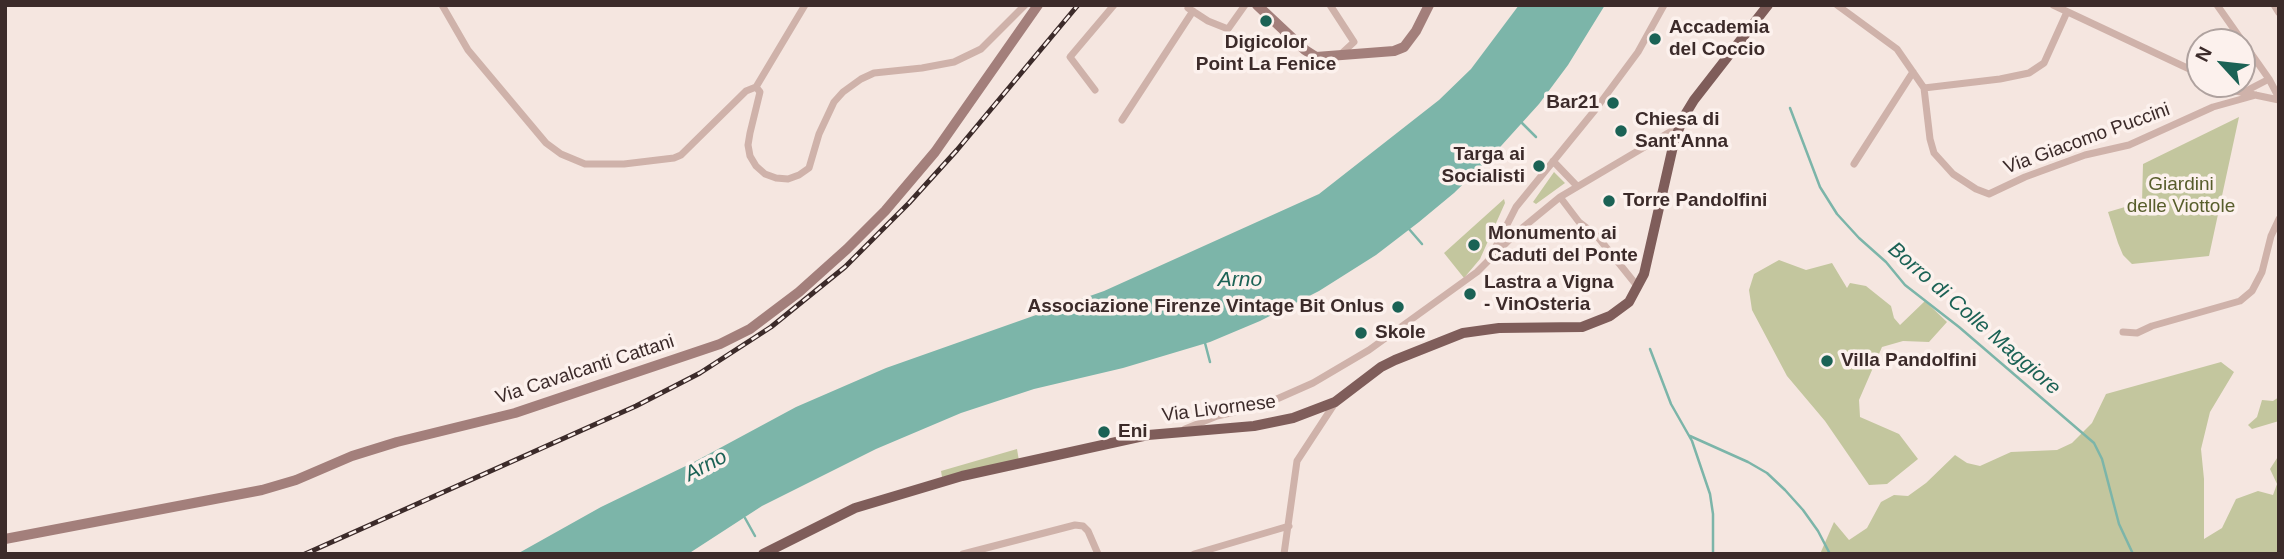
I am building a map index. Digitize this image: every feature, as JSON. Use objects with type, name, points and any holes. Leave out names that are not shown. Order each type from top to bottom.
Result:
[{"type":"main road","name":"Via Livornese","points":[[763,554],[855,508],[975,473],[1148,435],[1254,426],[1293,418],[1335,402],[1381,367],[1463,333],[1499,328],[1575,327],[1592,324],[1619,310],[1629,302],[1645,271],[1680,126],[1694,100],[1768,5]]},
{"type":"street","points":[[442,5],[468,50],[546,143],[585,163],[624,164],[681,155],[746,91],[756,87]]},
{"type":"street","points":[[756,87],[805,5]]},
{"type":"street","points":[[756,87],[760,92],[748,145],[750,156],[765,174],[788,179],[808,168],[827,115],[843,92],[874,73],[954,62],[981,49],[1025,5]]},
{"type":"street","name":"Via Cavalcanti Cattani","points":[[5,539],[262,490],[296,480],[352,456],[514,413],[720,344],[750,328],[799,292],[885,211],[935,152],[1038,5]]},
{"type":"street","points":[[1095,90],[1070,57],[1114,5]]},
{"type":"street","points":[[1122,120],[1188,8],[1208,21],[1228,29],[1245,5]]},
{"type":"street","points":[[1257,5],[1316,57],[1394,51],[1404,47],[1416,31],[1429,5]]},
{"type":"street","points":[[1330,5],[1354,42],[1341,55]]},
{"type":"street","points":[[1487,263],[1516,207],[1638,52],[1664,5]]},
{"type":"street","name":"Via Giacomo Puccini","points":[[1837,5],[1898,50],[1924,88],[1934,153],[1953,174],[1976,190],[1989,194],[2025,177],[2085,155],[2129,145],[2225,104],[2232,98]]},
{"type":"street","points":[[2053,5],[2186,67]]},
{"type":"street","points":[[2217,5],[2269,79],[2279,99]]},
{"type":"street","points":[[2274,5],[2279,13]]},
{"type":"street","points":[[1924,88],[2029,73],[2043,63],[2067,12]]},
{"type":"street","points":[[1854,164],[1913,72]]},
{"type":"street","points":[[2256,85],[2269,79]]},
{"type":"street","points":[[2265,97],[2269,79]]},
{"type":"street","points":[[2256,94],[2279,99]]},
{"type":"street","points":[[2225,104],[2244,98]]},
{"type":"street","points":[[1178,432],[1217,416],[1261,405],[1313,383],[1388,338],[1456,289],[1487,263],[1515,234],[1560,197],[1680,126]]},
{"type":"street","points":[[1553,161],[1577,186]]},
{"type":"street","points":[[1560,197],[1579,222],[1597,236],[1638,287]]},
{"type":"street","points":[[2123,332],[2137,333],[2152,326],[2240,301],[2252,291],[2262,272],[2271,236],[2279,219]]},
{"type":"street","points":[[1284,554],[1297,461],[1335,402]]},
{"type":"street","points":[[963,554],[1075,525],[1083,526],[1088,531],[1098,554]]},
{"type":"street","points":[[1194,554],[1289,526]]},
{"type":"green space","name":"Giardini delle Viottole","points":[[2239,117],[2209,256],[2132,264],[2123,255],[2108,212],[2142,202],[2143,164]]},
{"type":"green space","points":[[1554,172],[1565,183],[1536,204],[1533,202]]},
{"type":"green space","points":[[1504,199],[1505,203],[1480,259],[1464,278],[1444,253]]},
{"type":"green space","name":"Villa Pandolfini","points":[[1779,260],[1806,270],[1832,263],[1847,288],[1850,283],[1866,286],[1891,306],[1894,318],[1900,325],[1925,301],[1947,322],[1929,342],[1903,341],[1882,347],[1859,400],[1860,417],[1899,434],[1918,459],[1887,484],[1869,485],[1825,421],[1787,376],[1752,310],[1749,290],[1754,274]]},
{"type":"green space","points":[[2221,362],[2234,372],[2210,412],[2201,449],[2204,539],[2222,528],[2236,499],[2258,491],[2273,495],[2277,484],[2270,469],[2279,455],[2279,554],[1820,554],[1834,522],[1849,540],[1867,528],[1881,502],[1894,495],[1908,496],[1955,455],[1967,463],[1980,466],[2011,452],[2057,450],[2072,443],[2092,423],[2106,394]]},
{"type":"green space","points":[[2279,397],[2279,421],[2252,429],[2248,425],[2257,417],[2262,400],[2273,401]]},
{"type":"green space","points":[[1017,449],[1019,461],[942,477],[941,471]]},
{"type":"water","name":"Arno","points":[[1519,5],[1605,5],[1568,65],[1539,104],[1492,156],[1419,222],[1376,255],[1319,291],[1260,321],[1210,342],[1123,368],[1034,389],[961,413],[876,449],[762,506],[688,554],[517,554],[601,507],[694,462],[796,407],[886,368],[1104,291],[1319,194],[1439,100],[1471,69]]},
{"type":"waterway","name":"Borro di Colle Maggiore","points":[[1790,108],[1820,187],[1837,214],[1886,262],[1905,285],[1959,327],[2094,443],[2102,459],[2119,524],[2133,554]]},
{"type":"waterway","points":[[1522,123],[1536,137]]},
{"type":"waterway","points":[[1409,229],[1422,244]]},
{"type":"waterway","points":[[1205,343],[1210,362]]},
{"type":"waterway","points":[[1650,349],[1671,404],[1692,441],[1710,494],[1713,554]]},
{"type":"waterway","points":[[1690,436],[1767,473],[1803,510],[1830,554]]},
{"type":"waterway","points":[[745,518],[755,536]]},
{"type":"railway","points":[[305,554],[636,406],[700,373],[771,327],[845,267],[909,203],[957,150],[1078,5]]},
{"type":"place","name":"Digicolor Point La Fenice","points":[[1266,21]]},
{"type":"place","name":"Accademia del Coccio","points":[[1655,39]]},
{"type":"place","name":"Bar21","points":[[1613,103]]},
{"type":"place","name":"Chiesa di Sant'Anna","points":[[1621,131]]},
{"type":"place","name":"Targa ai Socialisti","points":[[1539,166]]},
{"type":"place","name":"Torre Pandolfini","points":[[1609,201]]},
{"type":"place","name":"Monumento ai Caduti del Ponte","points":[[1474,245]]},
{"type":"place","name":"Lastra a Vigna - VinOsteria","points":[[1470,294]]},
{"type":"place","name":"Associazione Firenze Vintage Bit Onlus","points":[[1398,307]]},
{"type":"place","name":"Skole","points":[[1361,333]]},
{"type":"place","name":"Villa Pandolfini","points":[[1827,361]]},
{"type":"place","name":"Eni","points":[[1104,432]]}]
